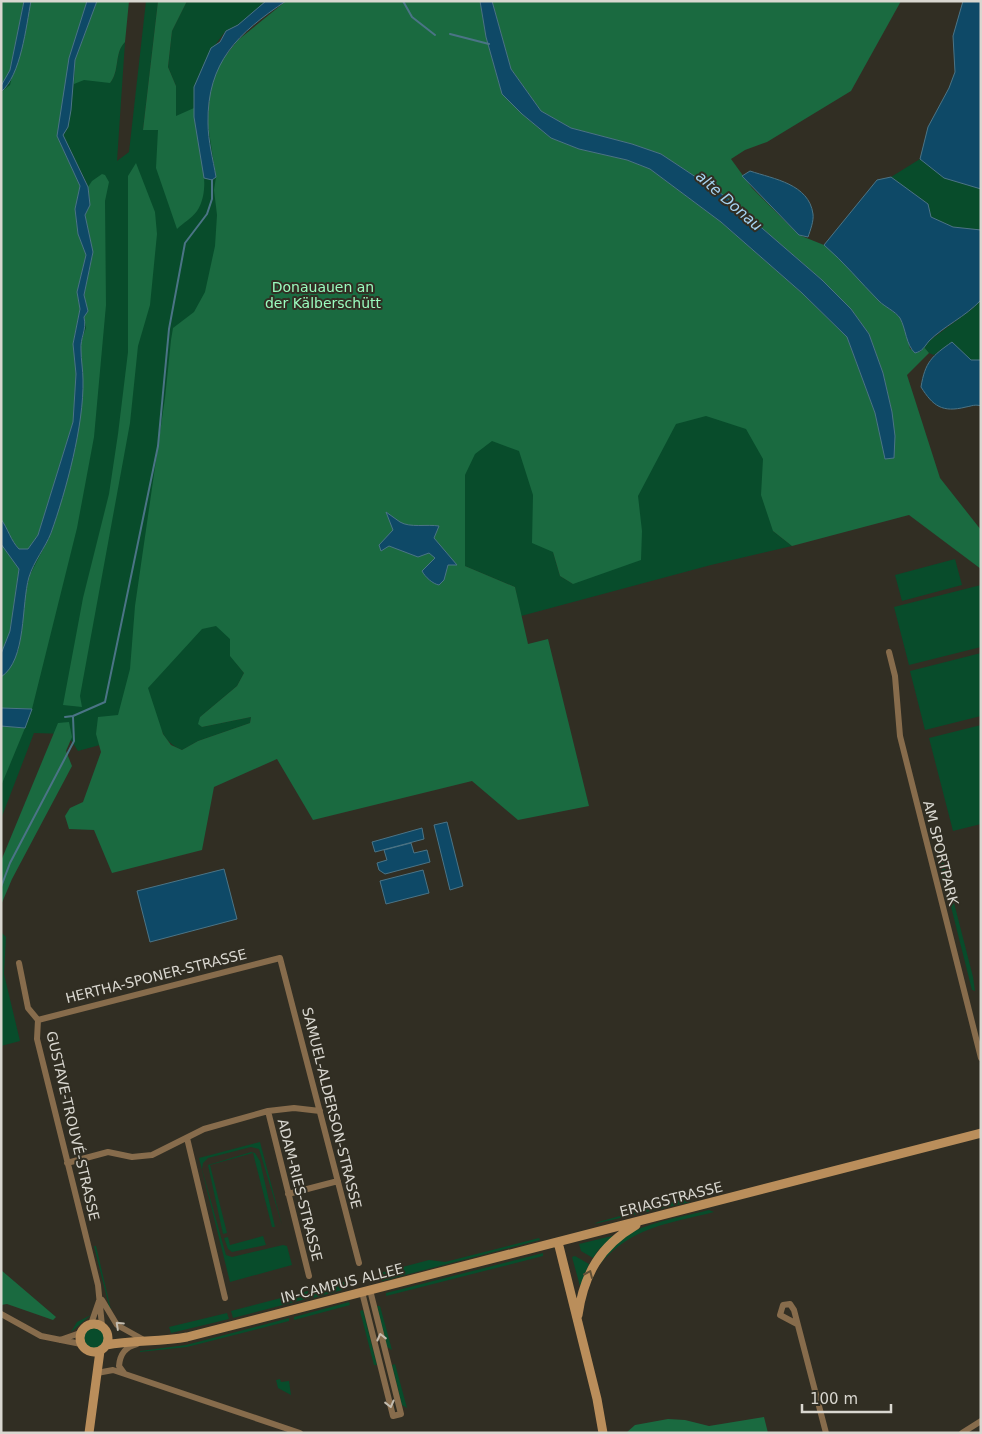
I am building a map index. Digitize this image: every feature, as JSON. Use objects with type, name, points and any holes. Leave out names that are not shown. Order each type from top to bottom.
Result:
[{"type":"street","name":"AM SPORTPARK","points":[[889,652],[895,676],[900,736],[981,1058]]},
{"type":"street","name":"HERTHA-SPONER-STRASSE","points":[[38,1020],[280,958]]},
{"type":"street","name":"SAMUEL-ALDERSON-STRASSE","points":[[280,958],[359,1263]]},
{"type":"street","name":"GUSTAVE-TROUVÉ-STRASSE","points":[[18,963],[28,1008],[38,1020],[37,1039],[100,1297],[104,1330]]},
{"type":"street","points":[[68,1162],[108,1152],[132,1157],[152,1155],[204,1129],[268,1111],[294,1108],[320,1110]]},
{"type":"street","name":"ADAM-RIES-STRASSE","points":[[268,1111],[309,1276]]},
{"type":"street","name":"ERIAGSTRASSE","points":[[558,1242],[981,1133]]},
{"type":"street","points":[[187,1138],[225,1298]]},
{"type":"street","points":[[288,1194],[338,1181]]},
{"type":"street","points":[[577,1321],[583,1288],[594,1263],[613,1240],[645,1220]]},
{"type":"street","points":[[558,1242],[597,1399],[603,1433]]},
{"type":"street","name":"IN-CAMPUS ALLEE","points":[[104,1330],[131,1340],[148,1342],[187,1337],[558,1242]]},
{"type":"street","points":[[366,1291],[401,1414],[393,1416],[366,1291]]},
{"type":"street","name":"GUSTAVE-TROUVÉ-STRASSE","points":[[100,1297],[117,1325],[148,1342]]},
{"type":"street","points":[[91,1324],[100,1297]]},
{"type":"street","points":[[1,1314],[41,1336],[81,1344],[90,1352],[96,1377]]},
{"type":"street","points":[[58,1340],[80,1333],[84,1327],[91,1324],[104,1330],[103,1348],[96,1377],[89,1433]]},
{"type":"street","points":[[797,1324],[826,1433]]},
{"type":"street","points":[[80,1333],[81,1344]]},
{"type":"street","name":"IN-CAMPUS ALLEE","points":[[103,1348],[131,1340]]},
{"type":"street","points":[[124,1374],[119,1366],[123,1352],[132,1345],[148,1342]]},
{"type":"street","points":[[90,1352],[103,1348]]},
{"type":"street","points":[[96,1377],[108,1370],[124,1374],[300,1433]]},
{"type":"street","points":[[962,1433],[981,1421]]},
{"type":"green space","name":"Donauauen an der Kälberschütt","points":[[1,1],[125,1],[110,83],[115,73],[119,51],[125,42],[117,161],[129,152],[146,1],[158,1],[143,130],[176,86],[168,67],[172,31],[187,1],[266,1],[239,24],[226,31],[220,39],[200,74],[194,93],[194,102],[818,450],[773,531],[792,546],[711,565],[521,616],[515,587],[465,566],[465,496],[236,663],[244,673],[237,686],[200,717],[202,727],[251,717],[250,723],[198,741],[182,750],[167,739],[154,711],[151,731],[78,751],[67,734],[34,733],[1,819]],"holes":[[[68,127],[63,135],[87,184],[47,139]],[[553,552],[573,584],[560,576]]]},
{"type":"green space","points":[[1,1],[24,1],[10,70],[1,86]]},
{"type":"green space","points":[[31,1],[87,1],[80,25],[57,136],[80,186],[75,209],[78,234],[86,255],[77,292],[80,309],[73,344],[76,374],[73,422],[38,535],[28,549],[19,549],[1,519],[1,92],[10,85]]},
{"type":"green space","points":[[97,1],[129,1],[125,42],[119,51],[115,73],[110,83],[84,80],[74,84],[75,60]]},
{"type":"green space","points":[[158,1],[187,1],[172,31],[168,67],[176,86],[176,116],[194,108],[204,175],[202,200],[197,211],[177,229],[156,168],[158,130],[143,130]]},
{"type":"green space","points":[[286,1],[480,1],[486,37],[502,94],[522,114],[551,138],[579,149],[627,160],[650,169],[721,222],[802,293],[847,337],[875,413],[886,459],[892,412],[883,373],[869,334],[851,309],[822,280],[726,197],[661,154],[632,144],[571,128],[541,111],[511,69],[492,1],[901,1],[851,91],[767,142],[745,150],[731,159],[752,188],[799,235],[824,245],[838,256],[881,302],[899,316],[907,333],[910,349],[920,352],[924,347],[929,353],[907,375],[940,478],[981,530],[981,569],[909,515],[792,546],[773,531],[761,495],[763,459],[746,429],[706,416],[676,424],[638,496],[642,531],[641,560],[573,584],[560,576],[553,552],[532,543],[533,495],[519,451],[492,441],[475,454],[465,475],[465,566],[515,587],[528,644],[548,639],[589,806],[518,820],[472,781],[313,820],[277,759],[214,787],[202,850],[112,873],[94,830],[69,829],[65,816],[70,808],[83,802],[101,752],[96,734],[98,717],[118,715],[130,669],[135,606],[165,398],[173,328],[194,312],[205,292],[215,246],[217,215],[214,190],[216,177],[208,125],[209,95],[218,65],[238,40]],"holes":[[[216,626],[230,639],[230,656],[244,673],[237,686],[200,717],[198,724],[202,727],[251,717],[250,723],[198,741],[182,750],[171,745],[163,734],[148,688],[202,629]]]},
{"type":"green space","points":[[920,159],[944,178],[981,189],[981,230],[953,227],[931,217],[928,204],[891,177]]},
{"type":"green space","points":[[136,163],[155,212],[157,234],[150,305],[138,346],[130,423],[80,696],[82,707],[63,705],[83,598],[109,494],[118,434],[128,352],[128,176]]},
{"type":"green space","points":[[102,174],[105,175],[109,182],[105,201],[106,305],[94,437],[77,528],[32,709],[1,708],[1,677],[19,649],[24,599],[30,575],[51,534],[65,486],[78,427],[83,381],[80,345],[86,328],[84,317],[88,311],[84,295],[93,253],[85,215],[90,205],[88,187],[92,181]]},
{"type":"green space","points":[[981,300],[981,360],[971,361],[952,342],[934,355],[929,353],[924,347],[929,341]]},
{"type":"green space","points":[[1,544],[19,568],[10,631],[1,654]]},
{"type":"green space","points":[[955,559],[962,585],[902,601],[895,575]]},
{"type":"green space","points":[[981,585],[981,647],[909,665],[894,607]]},
{"type":"green space","points":[[981,653],[981,716],[925,730],[910,671]]},
{"type":"green space","points":[[69,722],[72,737],[66,751],[72,766],[12,879],[1,905],[1,861],[58,723]]},
{"type":"green space","points":[[981,725],[981,824],[953,831],[929,738]]},
{"type":"green space","points":[[1,726],[25,728],[1,786]]},
{"type":"green space","points":[[940,848],[975,991],[972,990],[938,855]]},
{"type":"green space","points":[[1,932],[6,937],[4,974],[20,1041],[1,1046]]},
{"type":"green space","points":[[260,1142],[282,1225],[259,1149],[251,1147],[208,1158],[203,1163],[202,1169],[226,1255],[232,1257],[283,1245],[287,1246],[292,1265],[230,1282],[199,1158]]},
{"type":"green space","points":[[251,1152],[255,1153],[260,1161],[275,1227],[272,1227],[253,1153],[210,1165],[227,1233],[223,1234],[208,1165]]},
{"type":"green space","points":[[691,1197],[690,1202],[594,1224],[598,1222]]},
{"type":"green space","points":[[709,1210],[714,1212],[652,1228],[638,1234],[612,1251],[600,1264],[607,1251],[631,1233],[663,1221]]},
{"type":"green space","points":[[616,1235],[599,1249],[593,1258],[581,1251],[579,1244]]},
{"type":"green space","points":[[263,1236],[266,1245],[232,1252],[228,1249],[224,1238],[228,1237],[230,1245]]},
{"type":"green space","points":[[539,1238],[540,1240],[382,1281],[380,1273],[429,1260],[445,1262]]},
{"type":"green space","points":[[94,1246],[96,1246],[111,1310],[109,1306]]},
{"type":"green space","points":[[543,1253],[543,1256],[386,1296],[386,1293]]},
{"type":"green space","points":[[575,1256],[589,1264],[580,1286],[572,1257]]},
{"type":"green space","points":[[1,1270],[56,1317],[53,1320],[7,1304],[1,1305]]},
{"type":"green space","points":[[344,1282],[346,1289],[313,1298],[311,1291]]},
{"type":"green space","points":[[308,1291],[310,1298],[233,1318],[231,1311]]},
{"type":"green space","points":[[349,1302],[350,1305],[294,1320],[294,1317]]},
{"type":"green space","points":[[377,1306],[380,1306],[392,1350],[387,1347]]},
{"type":"green space","points":[[363,1310],[377,1365],[374,1365],[360,1311]]},
{"type":"green space","points":[[227,1313],[229,1319],[171,1333],[169,1327]]},
{"type":"green space","points":[[91,1315],[71,1332],[77,1322]]},
{"type":"green space","points":[[289,1318],[289,1321],[187,1347],[140,1352],[186,1345]]},
{"type":"green space","points":[[93,1327],[101,1330],[104,1338],[101,1346],[93,1349],[85,1346],[82,1338],[85,1330]]},
{"type":"green space","points":[[395,1364],[407,1408],[402,1405],[392,1365]]},
{"type":"green space","points":[[280,1379],[281,1382],[289,1381],[291,1395],[278,1388],[276,1380]]},
{"type":"green space","points":[[764,1417],[768,1433],[626,1433],[635,1425],[668,1419],[685,1420],[709,1426]]},
{"type":"water","points":[[24,1],[31,1],[22,50],[8,84],[1,92],[1,86],[10,70]]},
{"type":"water","points":[[87,1],[97,1],[75,60],[71,110],[68,127],[63,135],[88,187],[90,205],[85,215],[93,252],[84,295],[88,311],[84,317],[85,326],[81,345],[83,398],[81,417],[73,458],[57,516],[49,539],[29,577],[22,631],[15,658],[9,669],[1,677],[1,654],[10,631],[19,569],[1,544],[1,519],[19,549],[28,549],[38,535],[73,422],[76,374],[73,344],[80,309],[77,292],[86,255],[78,234],[75,209],[80,186],[57,136],[69,58]]},
{"type":"water","points":[[266,1],[286,1],[253,25],[240,38],[220,66],[213,83],[209,102],[208,123],[216,177],[212,180],[204,178],[194,117],[194,87],[211,48],[220,42],[226,31],[238,25]]},
{"type":"water","name":"alte Donau","points":[[480,1],[492,1],[511,69],[541,111],[571,128],[632,144],[661,154],[726,197],[822,280],[851,309],[869,334],[883,373],[892,412],[895,436],[894,458],[885,459],[875,413],[847,337],[802,293],[721,222],[650,169],[627,160],[579,149],[551,138],[522,114],[502,94],[486,37]]},
{"type":"water","points":[[963,1],[981,1],[981,189],[944,178],[920,159],[928,127],[949,88],[955,72],[953,36]]},
{"type":"water","points":[[750,171],[789,184],[805,196],[813,214],[808,237],[799,235],[742,176]]},
{"type":"water","points":[[891,177],[928,204],[931,217],[953,227],[981,230],[981,300],[929,341],[922,350],[915,353],[910,346],[900,318],[879,301],[824,245],[877,180]]},
{"type":"water","points":[[952,342],[971,360],[981,360],[981,406],[975,405],[958,409],[944,408],[934,403],[921,387],[927,365],[939,351]]},
{"type":"water","points":[[386,512],[404,524],[439,526],[434,538],[457,565],[448,565],[444,580],[439,585],[429,580],[422,571],[435,558],[429,553],[418,557],[389,546],[381,551],[379,545],[393,530]]},
{"type":"water","points":[[1,708],[32,709],[25,728],[1,726]]},
{"type":"water","points":[[447,822],[463,886],[450,890],[434,825]]},
{"type":"water","points":[[422,828],[424,839],[375,852],[372,842]]},
{"type":"water","points":[[411,843],[414,853],[427,850],[430,862],[385,874],[379,870],[377,863],[387,860],[384,850]]},
{"type":"water","points":[[224,869],[237,919],[150,942],[137,891]]},
{"type":"water","points":[[423,870],[429,893],[386,904],[380,881]]},
{"type":"waterway","points":[[403,1],[412,17],[435,35]]},
{"type":"waterway","points":[[450,34],[489,44]]},
{"type":"waterway","points":[[65,717],[73,716],[105,702],[158,446],[169,329],[185,243],[207,214],[212,199],[212,180]]},
{"type":"waterway","points":[[1,887],[10,863],[74,741],[73,717]]}]
